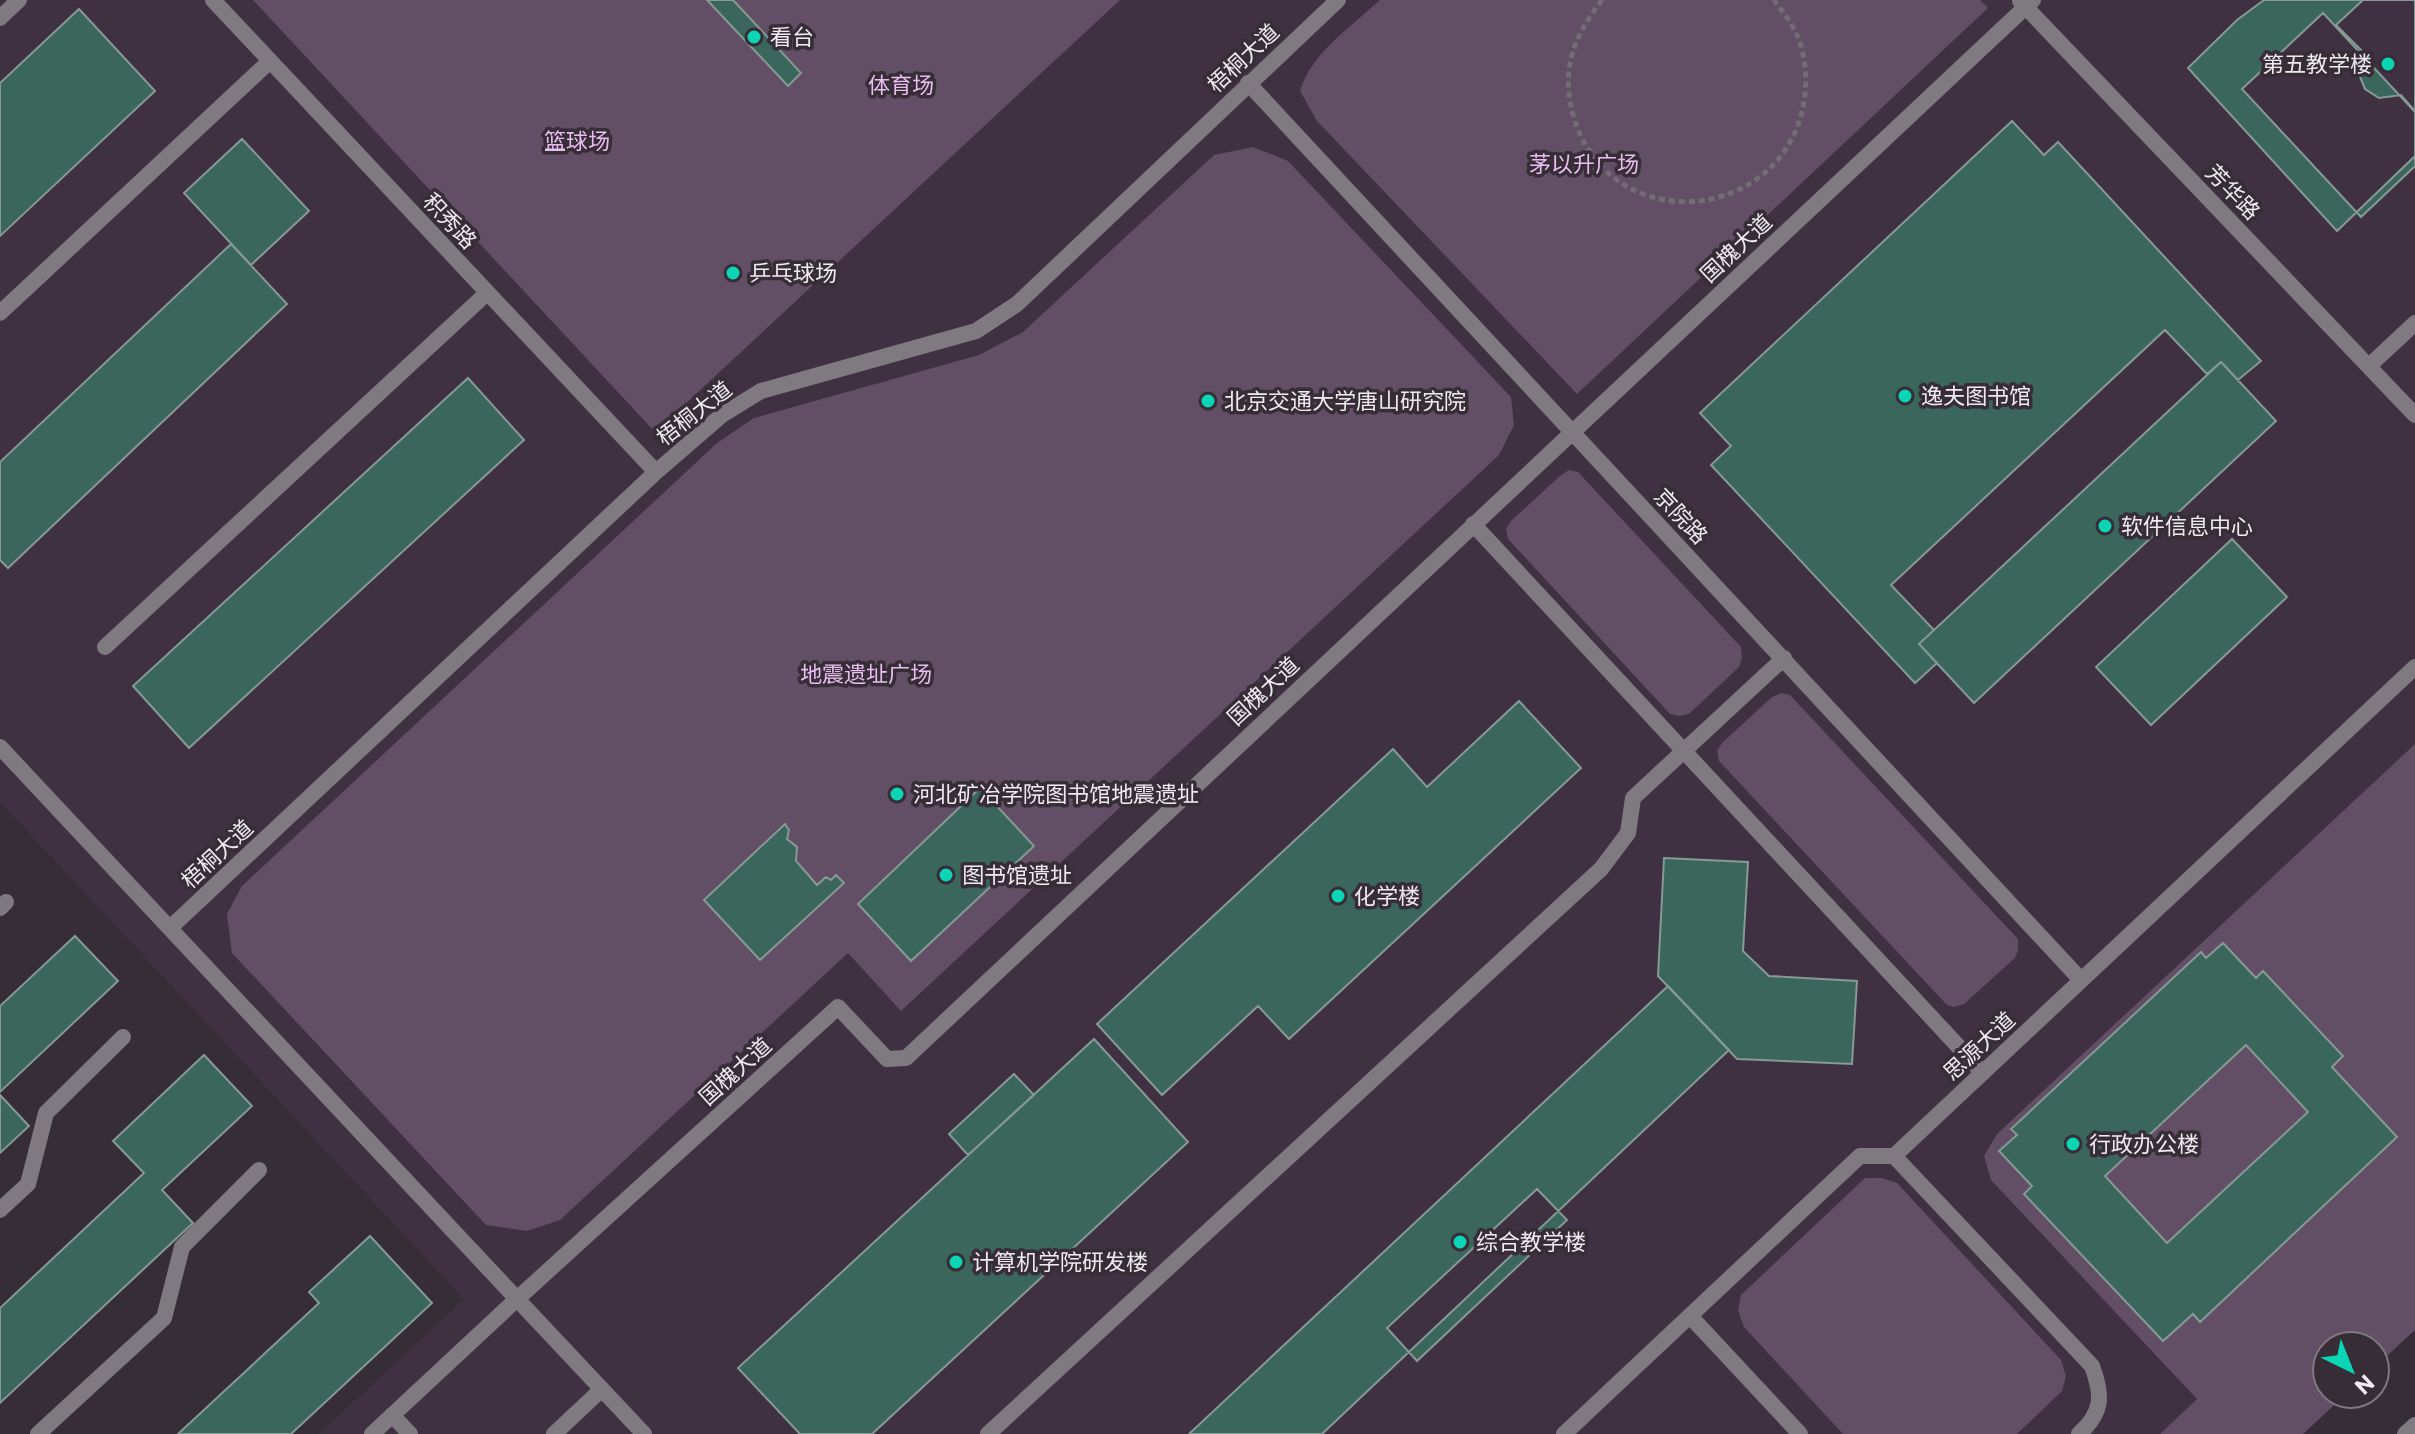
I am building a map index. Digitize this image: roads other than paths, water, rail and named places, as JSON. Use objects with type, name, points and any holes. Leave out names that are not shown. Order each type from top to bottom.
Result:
[{"type":"street","points":[[0,18],[19,0]]},
{"type":"street","name":"积秀路","points":[[213,0],[656,472]]},
{"type":"street","name":"梧桐大道","points":[[170,928],[656,472],[722,415],[761,391],[976,331],[1017,304],[1338,0]]},
{"type":"street","name":"芳华路","points":[[2026,2],[2415,415]]},
{"type":"street","name":"国槐大道","points":[[517,1299],[838,1007],[887,1059],[906,1058],[2026,2]]},
{"type":"street","points":[[0,313],[270,61]]},
{"type":"street","name":"京院路","points":[[1248,83],[2081,980]]},
{"type":"street","points":[[105,647],[487,293]]},
{"type":"street","points":[[2369,366],[2415,323]]},
{"type":"street","points":[[1473,524],[1983,1073]]},
{"type":"street","points":[[988,1434],[1601,869],[1628,833],[1633,798],[1784,658]]},
{"type":"street","name":"思源大道","points":[[1894,1156],[2415,667]]},
{"type":"street","points":[[0,747],[644,1434]]},
{"type":"street","points":[[0,1210],[28,1184],[46,1113],[123,1037]]},
{"type":"street","points":[[1564,1434],[1860,1156],[1894,1156],[2092,1366],[2101,1390],[2094,1421],[2079,1434]]},
{"type":"street","points":[[38,1434],[164,1318],[182,1247],[259,1170]]},
{"type":"street","points":[[372,1434],[517,1299]]},
{"type":"street","points":[[1690,1316],[1800,1434]]},
{"type":"street","points":[[554,1434],[602,1389]]},
{"type":"street","points":[[392,1415],[410,1434]]},
{"type":"street","points":[[2405,1434],[2415,1425]]},
{"type":"place","name":"看台","points":[[754,37]]},
{"type":"place","name":"第五教学楼","points":[[2388,64]]},
{"type":"place","name":"乒乓球场","points":[[733,273]]},
{"type":"place","name":"逸夫图书馆","points":[[1905,396]]},
{"type":"place","name":"北京交通大学唐山研究院","points":[[1208,401]]},
{"type":"place","name":"软件信息中心","points":[[2105,526]]},
{"type":"place","name":"河北矿冶学院图书馆地震遗址","points":[[897,794]]},
{"type":"place","name":"图书馆遗址","points":[[946,875]]},
{"type":"place","name":"化学楼","points":[[1338,896]]},
{"type":"place","name":"行政办公楼","points":[[2073,1144]]},
{"type":"place","name":"综合教学楼","points":[[1460,1242]]},
{"type":"place","name":"计算机学院研发楼","points":[[956,1262]]},
{"type":"park label","name":"体育场","points":[[901,85]]},
{"type":"park label","name":"篮球场","points":[[577,141]]},
{"type":"park label","name":"茅以升广场","points":[[1584,164]]},
{"type":"park label","name":"地震遗址广场","points":[[866,674]]}]
